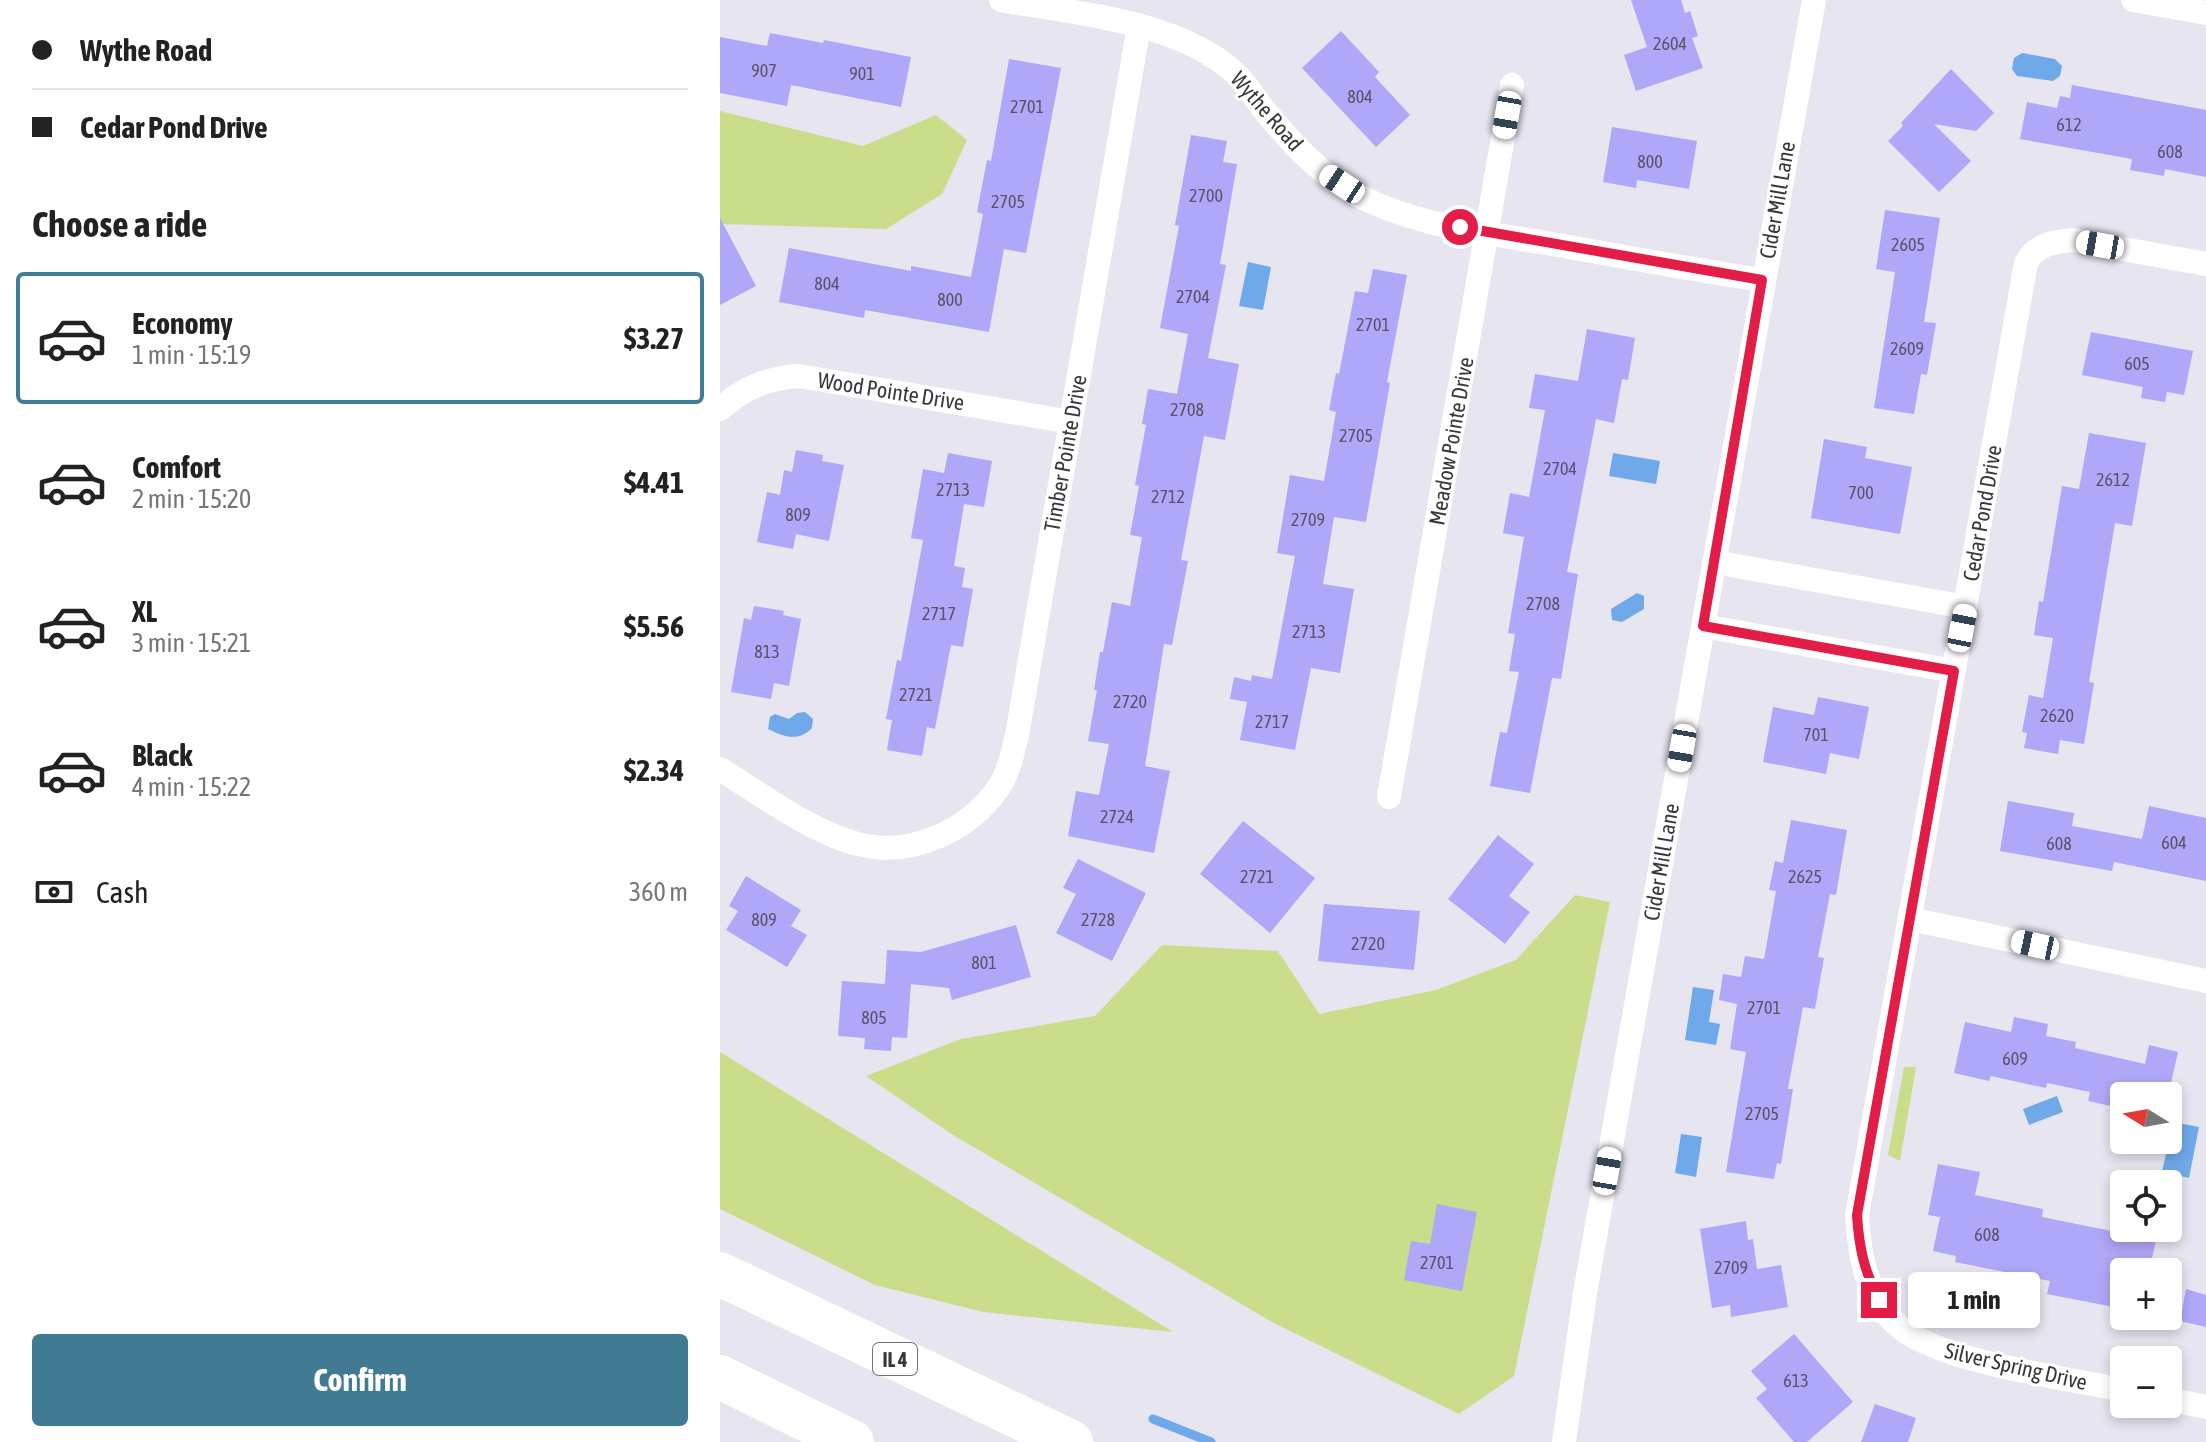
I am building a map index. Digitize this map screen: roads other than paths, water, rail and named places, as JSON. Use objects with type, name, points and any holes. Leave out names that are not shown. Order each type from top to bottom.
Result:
[{"type":"highway","name":"IL 4","points":[[720,1274],[1071,1442]]},
{"type":"highway","points":[[720,1377],[852,1442]]},
{"type":"highway","points":[[814,1424],[878,1442]]},
{"type":"street","name":"Wythe Road","points":[[1001,0],[1139,26],[1181,39],[1219,59],[1239,76],[1265,111],[1325,174],[1358,195],[1403,214],[1487,233],[1762,280]]},
{"type":"street","name":"Cider Mill Lane","points":[[1564,1442],[1588,1277],[1762,280],[1814,0]]},
{"type":"street","points":[[2133,0],[2206,13]]},
{"type":"street","name":"Timber Pointe Drive","points":[[720,769],[813,825],[854,843],[876,847],[901,847],[926,842],[958,827],[982,808],[1001,784],[1011,760],[1139,26]]},
{"type":"street","name":"Meadow Pointe Drive","points":[[1389,797],[1512,85]]},
{"type":"street","name":"Cedar Pond Drive","points":[[1879,1300],[1865,1274],[1857,1215],[2026,263],[2034,242],[2073,240],[2206,264]]},
{"type":"street","name":"Wood Pointe Drive","points":[[720,409],[757,384],[799,376],[1071,422]]},
{"type":"street","points":[[1714,562],[1966,607]]},
{"type":"street","points":[[1703,626],[1954,671]]},
{"type":"street","points":[[1910,919],[2206,981]]},
{"type":"street","name":"Silver Spring Drive","points":[[1879,1300],[1895,1323],[1935,1347],[2110,1387]]},
{"type":"street","points":[[2182,1402],[2206,1407]]},
{"type":"water","points":[[2022,53],[2055,59],[2062,66],[2060,76],[2053,81],[2017,76],[2012,69],[2014,58]]},
{"type":"water","points":[[1248,262],[1271,267],[1263,310],[1239,306]]},
{"type":"water","points":[[1613,453],[1660,461],[1656,484],[1609,476]]},
{"type":"water","points":[[1637,593],[1644,596],[1644,609],[1622,622],[1612,620],[1611,609]]},
{"type":"water","points":[[805,712],[813,719],[812,728],[802,735],[786,736],[768,729],[770,717],[775,714],[789,719]]},
{"type":"water","points":[[1693,987],[1714,990],[1709,1022],[1720,1024],[1716,1045],[1685,1040]]},
{"type":"water","points":[[2057,1096],[2063,1112],[2029,1125],[2023,1109]]},
{"type":"water","points":[[2182,1124],[2199,1127],[2189,1178],[2182,1176],[2182,1170],[2162,1170],[2166,1154],[2182,1154]]},
{"type":"water","points":[[1681,1134],[1702,1137],[1696,1177],[1675,1173]]},
{"type":"waterway","points":[[1153,1419],[1211,1442]]}]
